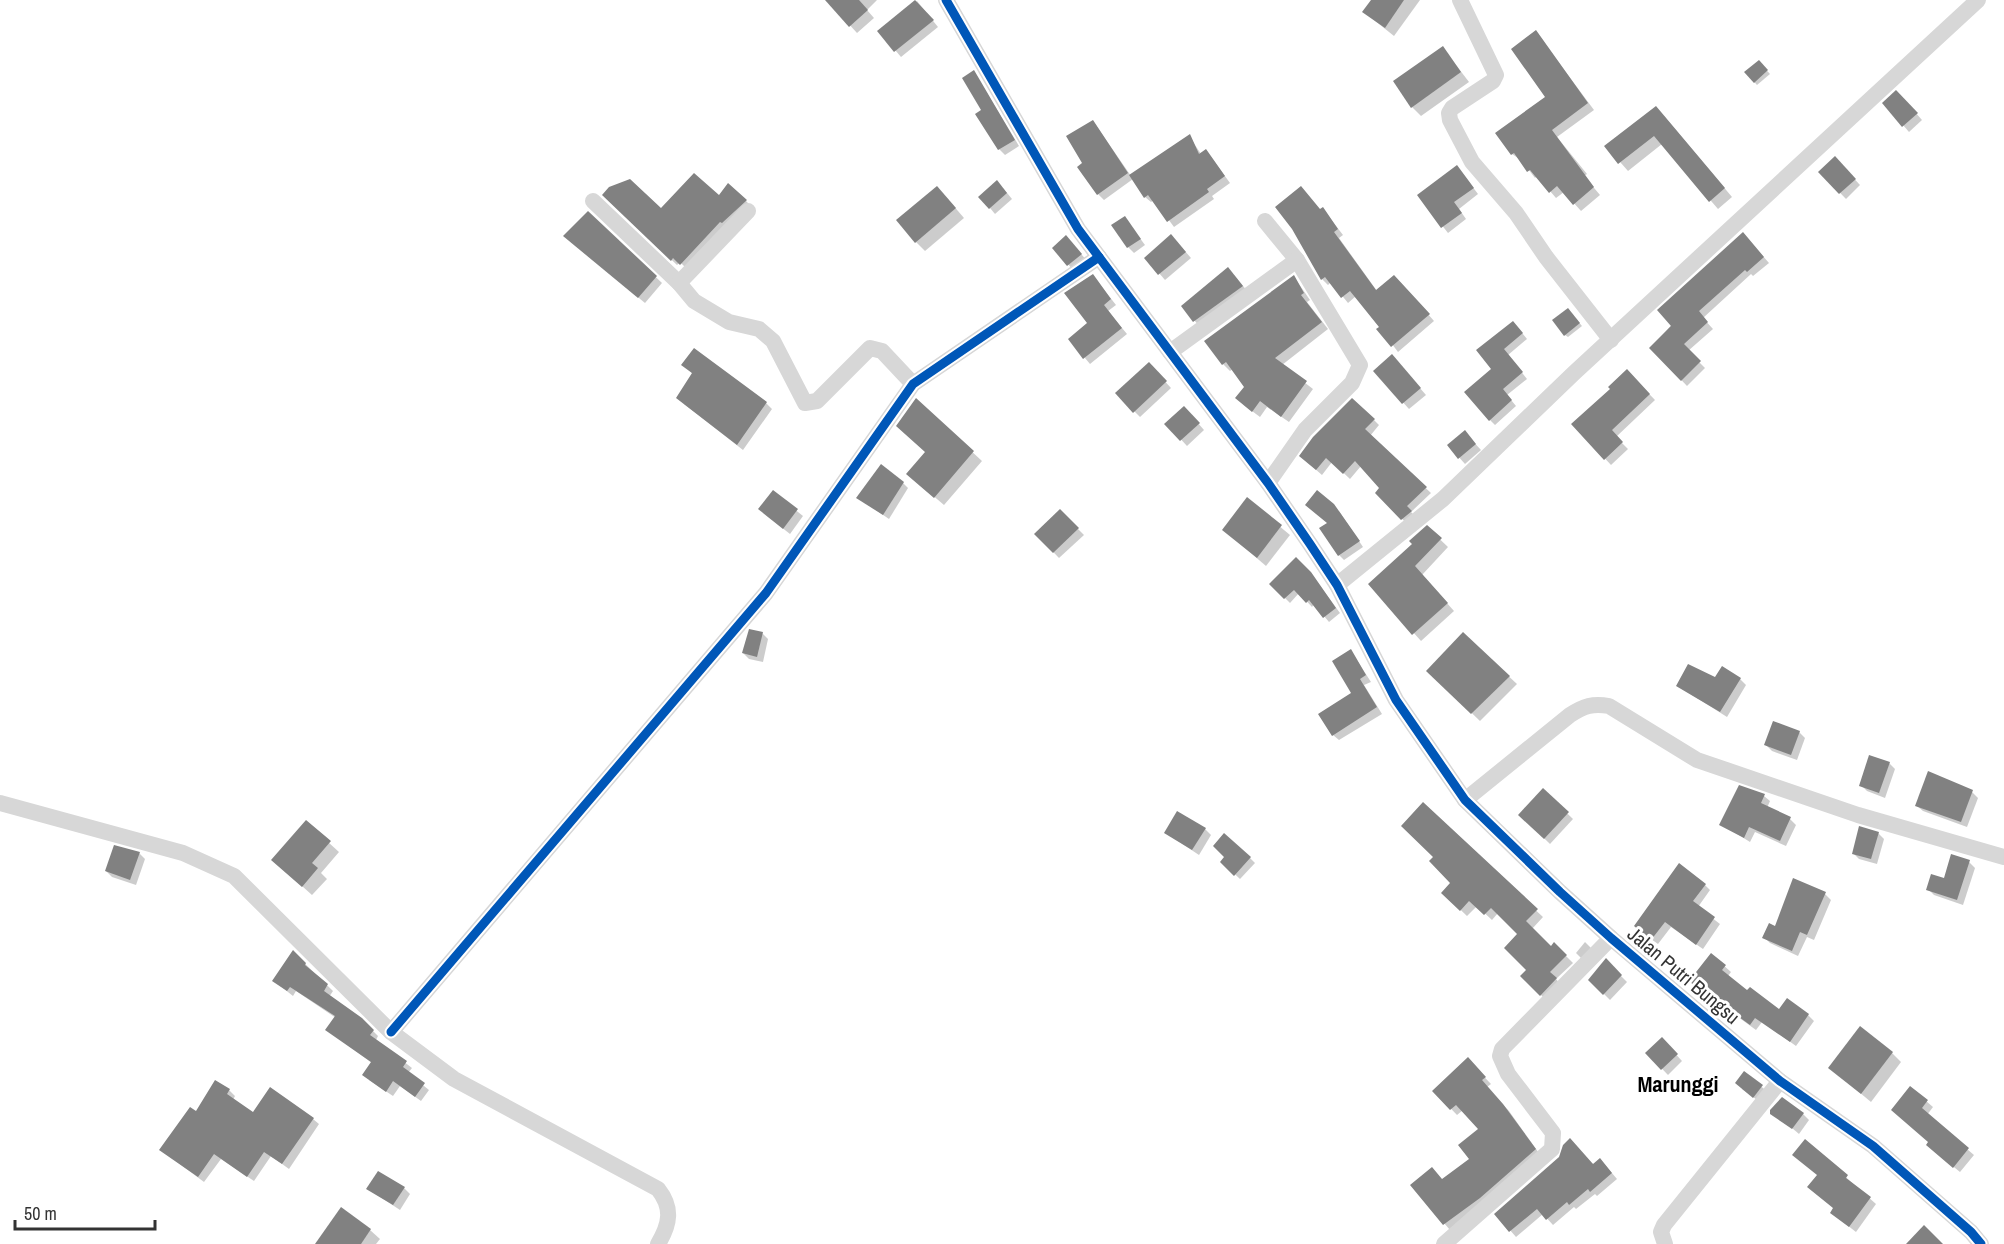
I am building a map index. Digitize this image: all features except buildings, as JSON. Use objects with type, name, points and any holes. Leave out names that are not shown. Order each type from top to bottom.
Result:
[{"type":"street","name":"Jalan Putri Bungsu","points":[[946,0],[1078,229],[1268,483],[1337,585],[1396,700],[1465,800],[1611,938],[1780,1081],[1873,1146],[1981,1244]]},
{"type":"street","points":[[1460,0],[1496,75],[1493,81],[1452,108],[1449,113],[1450,120],[1472,162],[1516,213],[1546,257],[1611,340]]},
{"type":"street","points":[[1337,585],[1443,499],[1978,0]]},
{"type":"street","points":[[593,201],[679,283],[694,301],[729,322],[759,329],[773,341],[805,403],[817,401],[870,348],[882,351],[914,384]]},
{"type":"street","points":[[679,283],[748,211]]},
{"type":"street","points":[[1265,221],[1298,260],[1360,366],[1352,383],[1305,430],[1268,483]]},
{"type":"street","points":[[391,1032],[766,594],[914,384],[1099,257]]},
{"type":"street","points":[[1170,352],[1298,260]]},
{"type":"street","points":[[1465,800],[1570,715],[1584,706],[1596,704],[1609,706],[1697,760],[1858,815],[2004,857]]},
{"type":"street","points":[[0,802],[183,853],[234,876],[391,1032],[454,1079],[658,1189],[666,1199],[670,1215],[658,1244]]},
{"type":"street","points":[[1444,1244],[1548,1155],[1552,1149],[1553,1133],[1508,1074],[1500,1056],[1502,1049],[1611,938]]},
{"type":"street","points":[[1665,1244],[1662,1239],[1664,1225],[1780,1081]]},
{"type":"cycle path","points":[[946,0],[1078,229],[1268,483],[1310,544],[1337,585],[1396,700],[1465,800],[1611,938],[1780,1081],[1873,1146],[1971,1232],[1981,1244]]},
{"type":"cycle path","points":[[391,1032],[766,593],[913,384],[1099,257]]},
{"type":"district","name":"Marunggi","points":[[1678,1084]]}]
